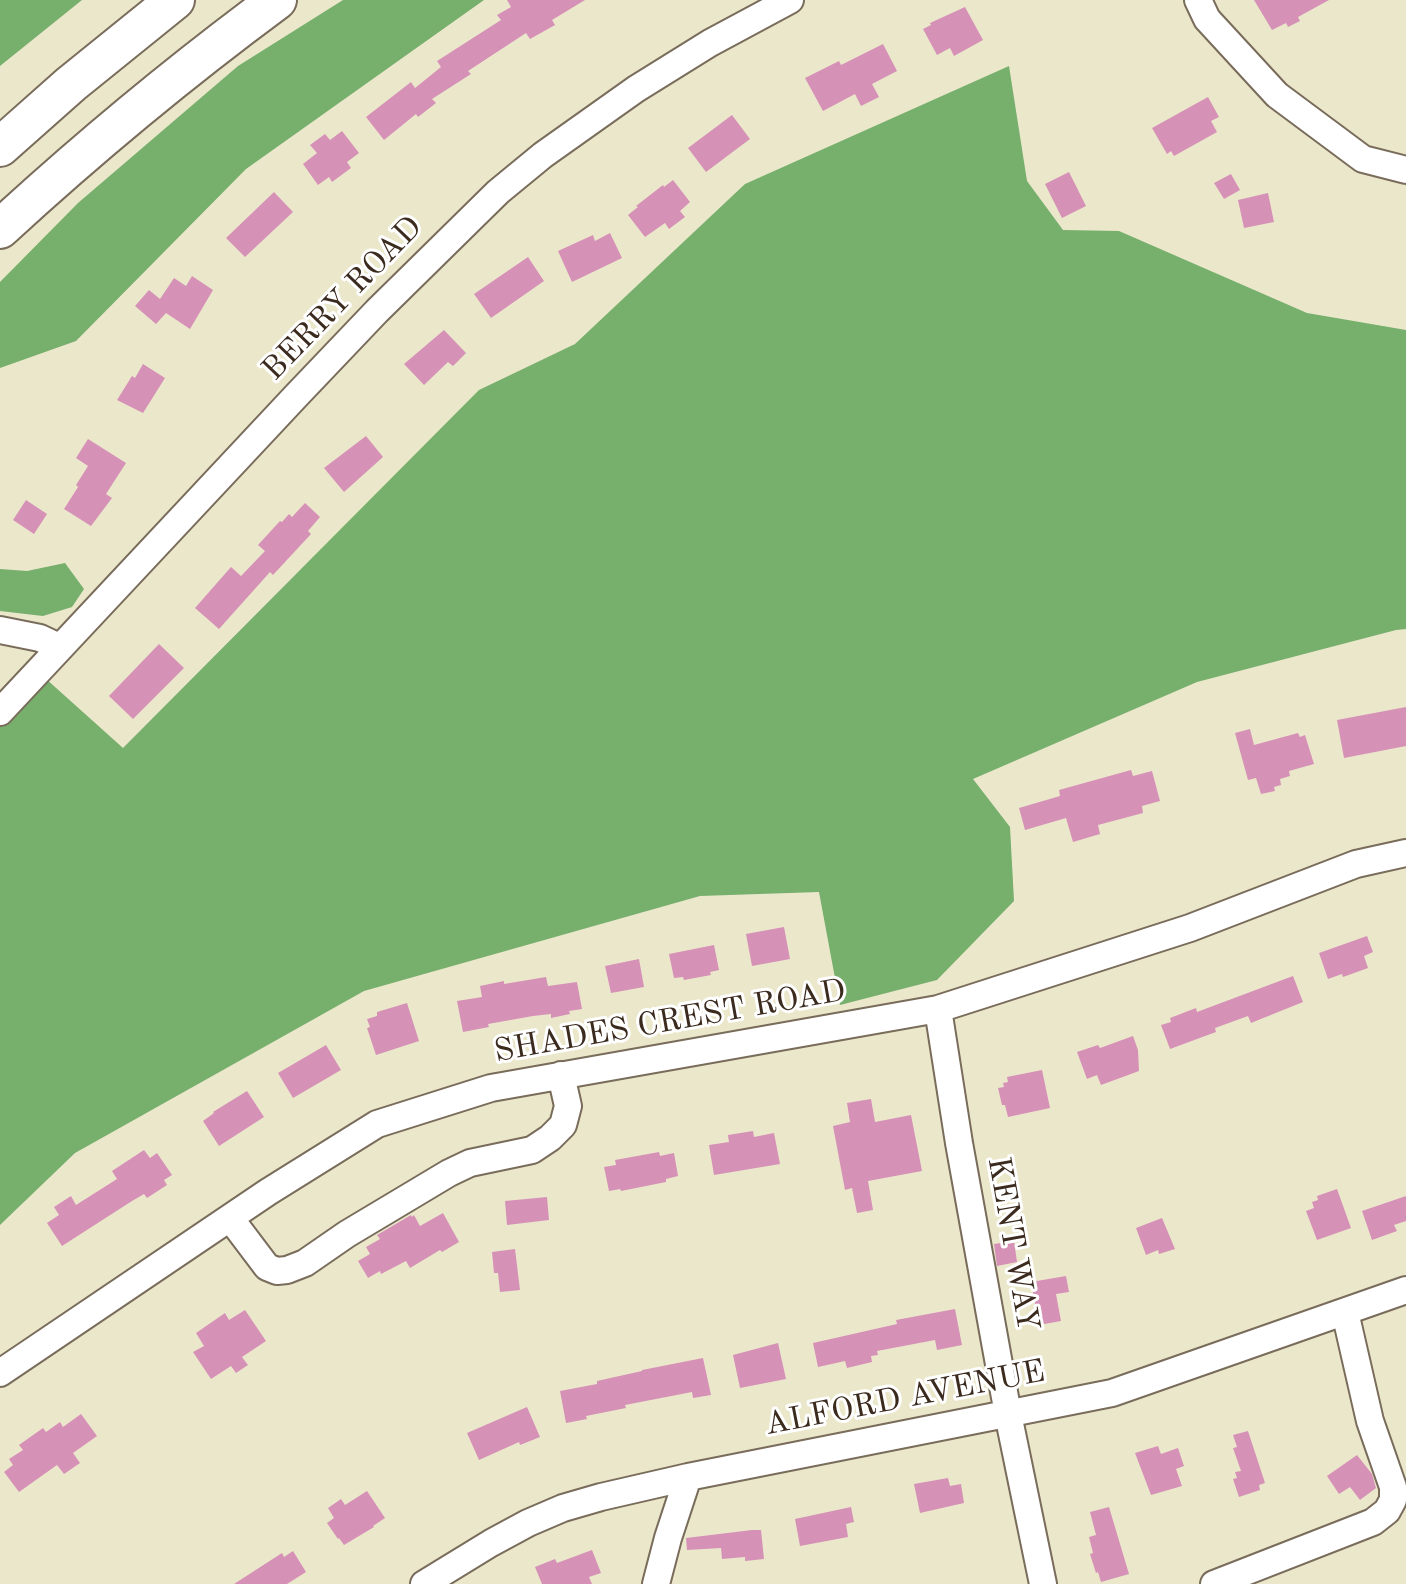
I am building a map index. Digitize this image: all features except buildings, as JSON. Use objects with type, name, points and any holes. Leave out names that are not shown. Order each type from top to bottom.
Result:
[{"type":"highway","points":[[0,147],[71,84],[175,0]]},
{"type":"highway","points":[[0,229],[100,140],[277,0]]},
{"type":"street","name":"BERRY ROAD","points":[[0,712],[377,311],[498,192],[543,155],[636,89],[710,43],[790,0]]},
{"type":"street","points":[[1198,0],[1207,19],[1277,95],[1363,159],[1406,170]]},
{"type":"street","points":[[0,630],[40,638],[59,647]]},
{"type":"street","name":"SHADES CREST ROAD","points":[[0,1373],[230,1218],[377,1124],[491,1088],[938,1009],[1190,928],[1356,864],[1406,853]]},
{"type":"street","name":"KENT WAY","points":[[938,1009],[1008,1414],[1043,1584]]},
{"type":"street","points":[[230,1218],[267,1267],[277,1271],[287,1270],[305,1263],[449,1173],[470,1163],[532,1150],[550,1138],[563,1125],[568,1106],[561,1075]]},
{"type":"street","name":"ALFORD AVENUE","points":[[424,1584],[491,1543],[563,1508],[688,1477],[1112,1393],[1406,1290]]},
{"type":"street","points":[[1214,1584],[1373,1522],[1387,1511],[1393,1500],[1393,1487],[1370,1421],[1345,1312]]},
{"type":"street","points":[[656,1584],[688,1477]]},
{"type":"green space","points":[[0,0],[82,0],[0,66]]},
{"type":"green space","points":[[343,0],[484,0],[246,169],[76,341],[0,368],[0,282],[78,203],[238,66]]},
{"type":"green space","points":[[1009,66],[1027,181],[1063,230],[1119,231],[1307,313],[1406,330],[1406,629],[1197,682],[973,779],[1010,827],[1014,901],[937,980],[840,1005],[819,892],[700,896],[364,991],[75,1153],[0,1225],[0,727],[45,678],[123,748],[479,390],[575,344],[745,184]]},
{"type":"green space","points":[[65,563],[84,589],[72,607],[43,616],[0,611],[0,569],[27,571]]}]
